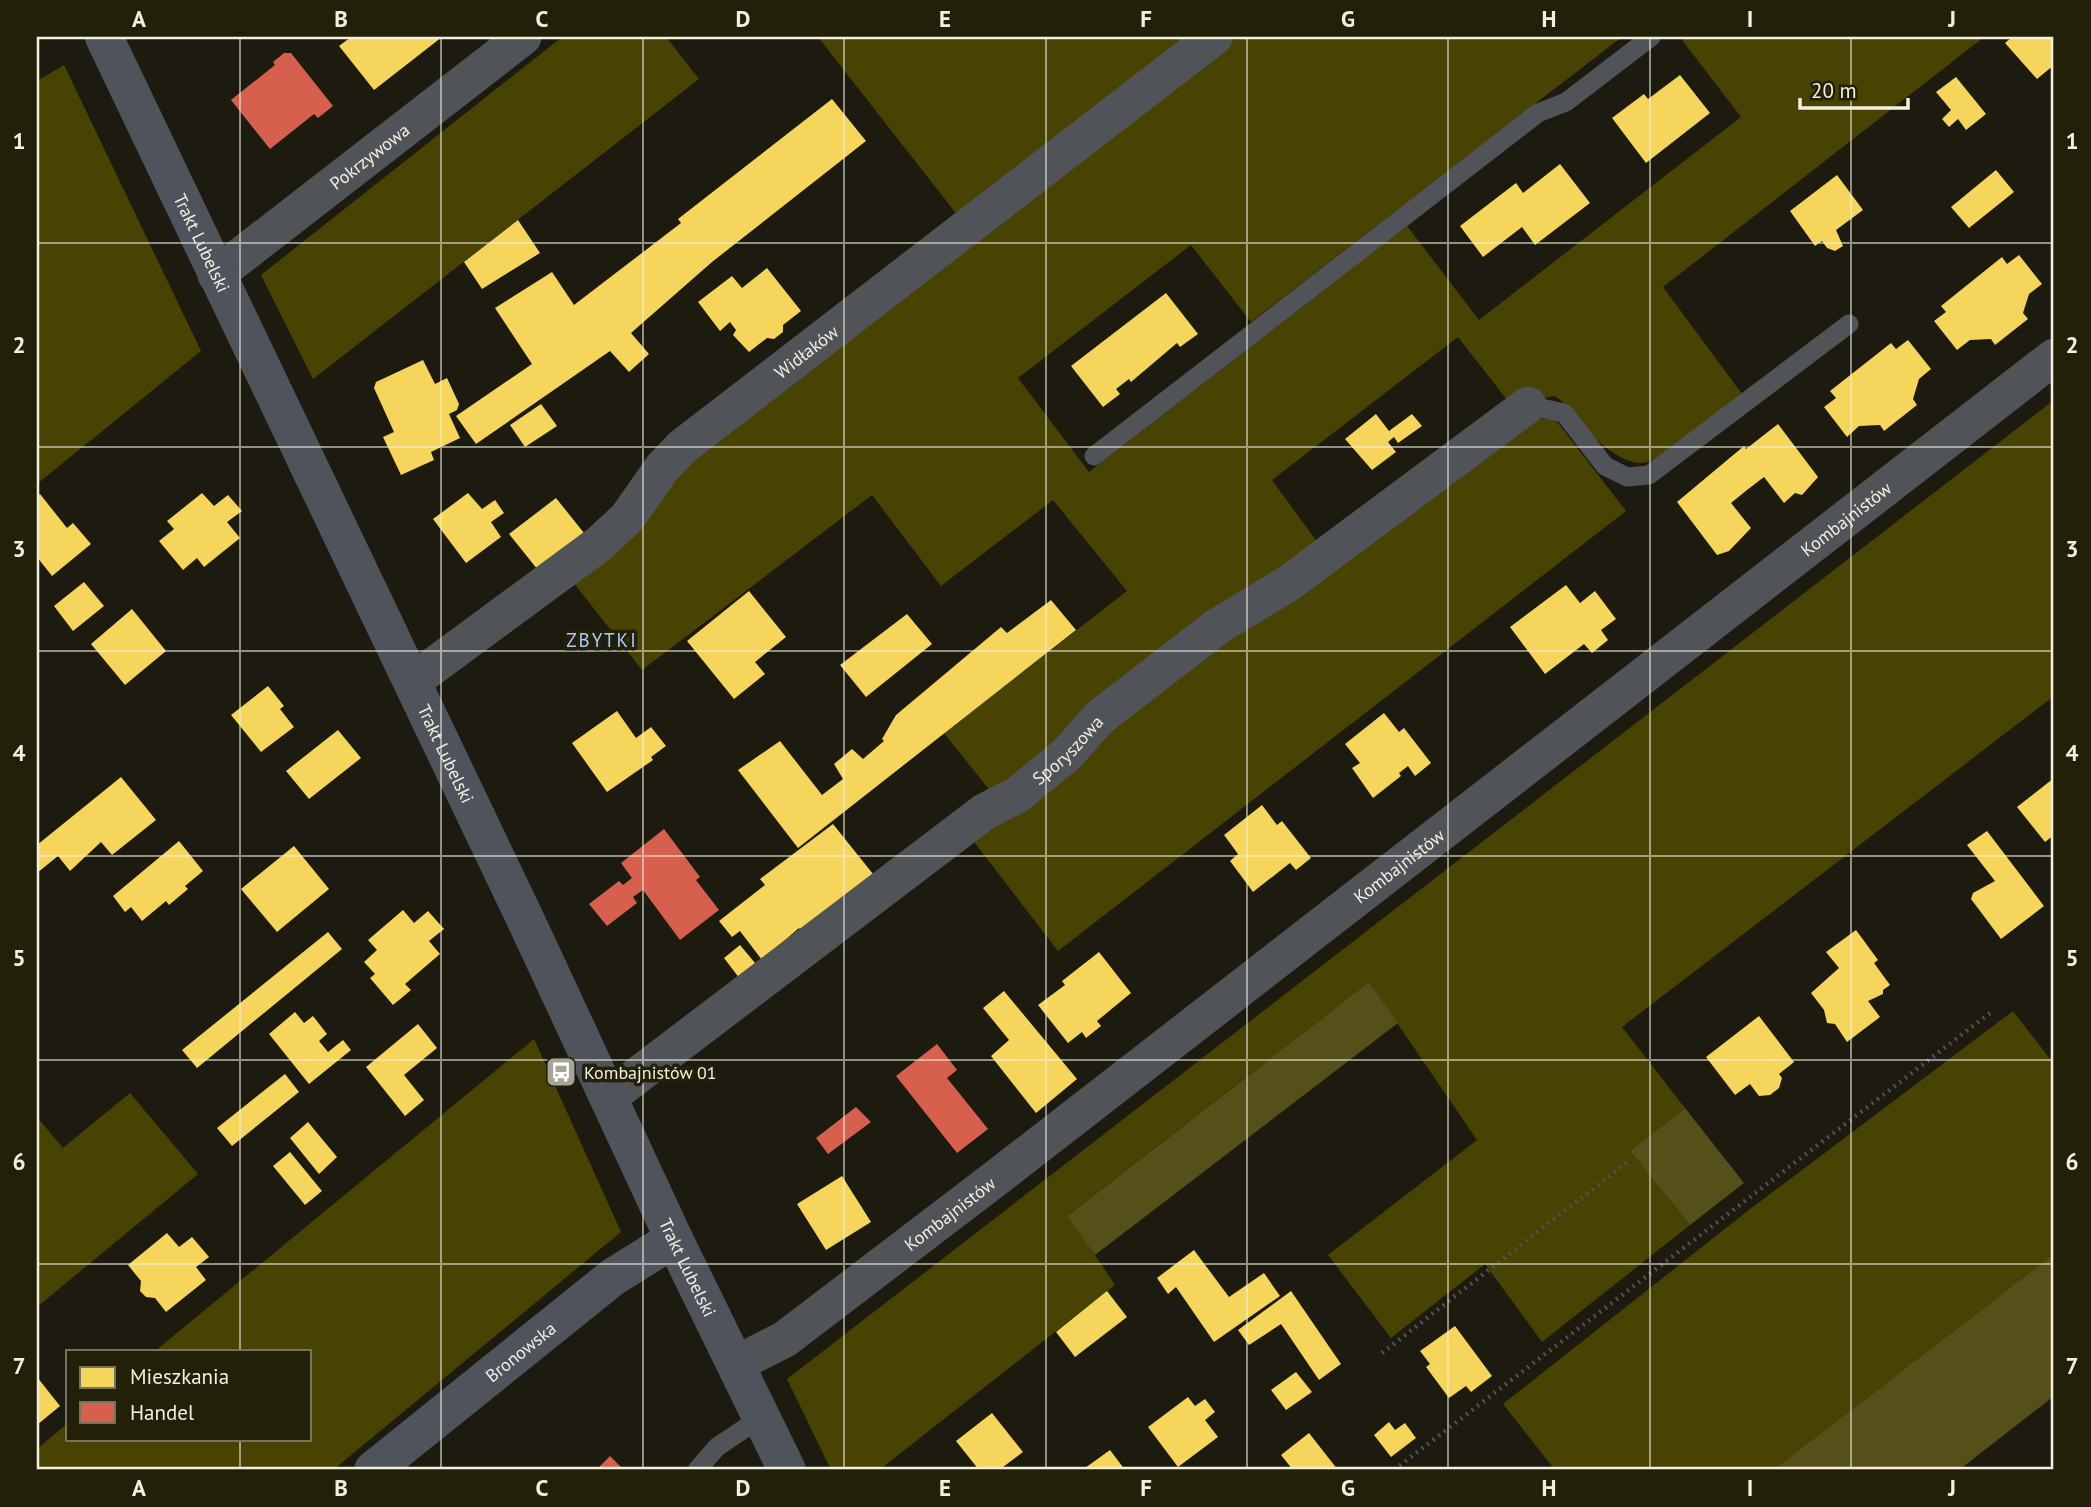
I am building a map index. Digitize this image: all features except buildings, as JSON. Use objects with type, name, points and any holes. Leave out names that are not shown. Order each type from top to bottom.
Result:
[{"type":"street","name":"Trakt Lubelski","points":[[104,37],[413,681],[674,1240],[787,1470]]},
{"type":"street","name":"Pokrzywowa","points":[[216,275],[523,37]]},
{"type":"street","name":"Widłaków","points":[[413,681],[599,544],[628,518],[662,468],[682,447],[1214,37]]},
{"type":"street","name":"Kombajnistów","points":[[736,1364],[785,1339],[1362,897],[2054,357]]},
{"type":"street","name":"Sporyszowa","points":[[609,1097],[984,813],[1017,795],[1066,755],[1100,717],[1218,626],[1289,583],[1528,405]]},
{"type":"street","name":"Bronowska","points":[[373,1470],[613,1277],[674,1240]]},
{"type":"lane","points":[[1094,456],[1538,113],[1566,102],[1651,37]]},
{"type":"lane","points":[[1528,405],[1564,412],[1605,466],[1627,477],[1649,475],[1849,324]]},
{"type":"lane","points":[[697,1470],[718,1447],[762,1417]]},
{"type":"path","points":[[1394,1470],[1990,1013]]},
{"type":"path","points":[[1382,1353],[1630,1160]]},
{"type":"shaded area","points":[[562,37],[666,37],[699,79],[313,379],[261,275]]},
{"type":"shaded area","points":[[818,37],[1200,37],[962,221]]},
{"type":"shaded area","points":[[1237,37],[1622,37],[1251,322],[1191,245],[1018,378],[1089,472],[1407,226],[1479,320],[1741,117],[1682,40],[1686,37],[1837,37],[1840,40],[1845,37],[1984,37],[1663,287],[1742,394],[1680,446],[1653,460],[1635,463],[1616,455],[1599,442],[1571,410],[1554,396],[1511,405],[1458,337],[1272,480],[1323,550],[1246,591],[991,792],[944,733],[1127,591],[1053,500],[941,586],[872,495],[642,670],[573,582],[630,540],[672,476]]},
{"type":"shaded area","points":[[64,65],[201,351],[37,484],[37,81]]},
{"type":"shaded area","points":[[2054,400],[2054,696],[1622,1027],[1685,1108],[1630,1151],[1690,1225],[1542,1342],[1485,1264],[1391,1338],[1328,1255],[1477,1140],[1369,982],[1068,1215],[1115,1285],[879,1470],[831,1470],[787,1379]]},
{"type":"shaded area","points":[[1526,418],[1555,419],[1626,511],[1058,951],[971,838],[1109,721]]},
{"type":"shaded area","points":[[1369,982],[1398,1023],[1095,1255],[1067,1216]]},
{"type":"shaded area","points":[[2013,1011],[2054,1064],[2054,1254],[1773,1470],[1555,1470],[1503,1404],[1745,1213]]},
{"type":"shaded area","points":[[534,1039],[621,1232],[333,1470],[37,1470],[37,1449],[66,1425],[66,1440],[312,1440],[312,1350],[156,1350]]},
{"type":"shaded area","points":[[130,1093],[198,1174],[37,1307],[37,1117],[63,1148]]},
{"type":"shaded area","points":[[1685,1108],[1744,1183],[1690,1225],[1630,1151]]},
{"type":"shaded area","points":[[2054,1254],[2054,1396],[1959,1470],[1773,1470]]},
{"type":"place","name":"Kombajnistów 01","points":[[561,1072]]},
{"type":"district","name":"ZBYTKI","points":[[602,640]]}]
